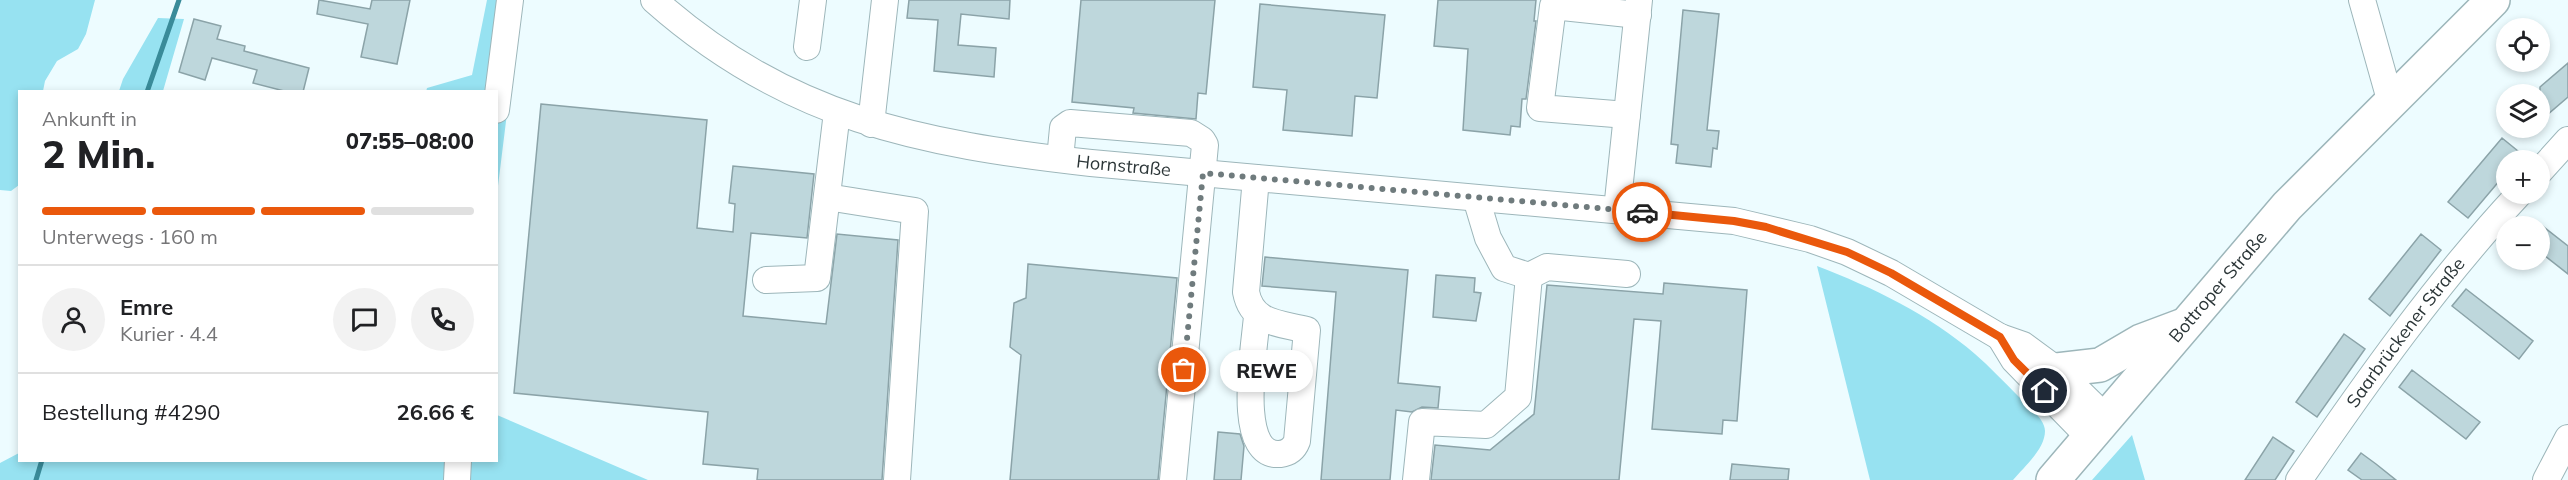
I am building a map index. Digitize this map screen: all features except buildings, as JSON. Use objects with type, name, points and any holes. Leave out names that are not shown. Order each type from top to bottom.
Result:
[{"type":"main road","name":"Bottroper Straße","points":[[2053,480],[2183,325],[2287,206],[2493,0]]},
{"type":"main road","points":[[2057,370],[2082,369],[2100,365],[2141,341],[2183,325]]},
{"type":"street","points":[[498,94],[510,0]]},
{"type":"street","name":"Hornstraße","points":[[654,0],[680,23],[765,80],[837,112],[871,124],[969,146],[1060,159],[1745,223],[1803,237],[1847,252],[1891,273],[2000,337],[2023,345],[2057,370],[2098,428]]},
{"type":"street","points":[[807,47],[813,0]]},
{"type":"street","points":[[871,124],[885,0]]},
{"type":"street","points":[[2362,0],[2391,103]]},
{"type":"street","points":[[1617,210],[1627,115],[1638,8],[1553,6],[1540,108],[1627,115]]},
{"type":"street","points":[[766,280],[817,278],[837,112]]},
{"type":"street","points":[[1060,159],[1063,128],[1070,123],[1191,133],[1202,140],[1205,145],[1173,480]]},
{"type":"street","points":[[2550,160],[2568,141]]},
{"type":"street","points":[[1256,178],[1246,292],[1248,305],[1257,316],[1307,330],[1297,441],[1295,447],[1285,453],[1273,454],[1264,451],[1255,441],[1250,417],[1257,316]]},
{"type":"street","points":[[827,196],[915,211],[897,480]]},
{"type":"street","points":[[1476,198],[1488,238],[1504,268],[1529,276],[1547,267],[1627,274]]},
{"type":"street","name":"Saarbrückener Straße","points":[[2299,480],[2379,365],[2473,243],[2510,204]]},
{"type":"street","points":[[1416,480],[1422,422],[1486,425],[1518,397],[1529,276]]},
{"type":"street","name":"Hornstraße","points":[[2000,337],[2014,360],[2098,428]]},
{"type":"street","points":[[2546,480],[2568,438]]},
{"type":"street","points":[[457,480],[458,462]]},
{"type":"shaded area","points":[[0,0],[95,0],[86,34],[78,49],[57,61],[45,81],[43,90],[18,90],[18,186],[11,191],[0,190]]},
{"type":"shaded area","points":[[487,0],[521,0],[498,186],[498,90],[426,90],[472,75]]},
{"type":"shaded area","points":[[158,18],[184,19],[163,90],[119,90],[123,79]]},
{"type":"shaded area","points":[[1817,266],[1900,303],[1939,327],[1981,359],[2034,412],[2044,426],[2044,438],[2033,457],[2013,480],[1870,480]]},
{"type":"shaded area","points":[[498,415],[648,480],[0,480],[0,463],[18,454],[18,462],[498,462]]},
{"type":"shaded area","points":[[2132,435],[2145,480],[2092,480]]},
{"type":"waterway","points":[[148,90],[179,0]]},
{"type":"waterway","points":[[36,480],[41,462]]},
{"type":"way so far","points":[[1184,370],[1203,173],[1642,212]]},
{"type":"place","name":"REWE","points":[[1184,370]]},
{"type":"route","points":[[1642,212],[1734,221],[1766,227],[1847,252],[1891,273],[2000,337],[2014,360],[2045,391]]}]
